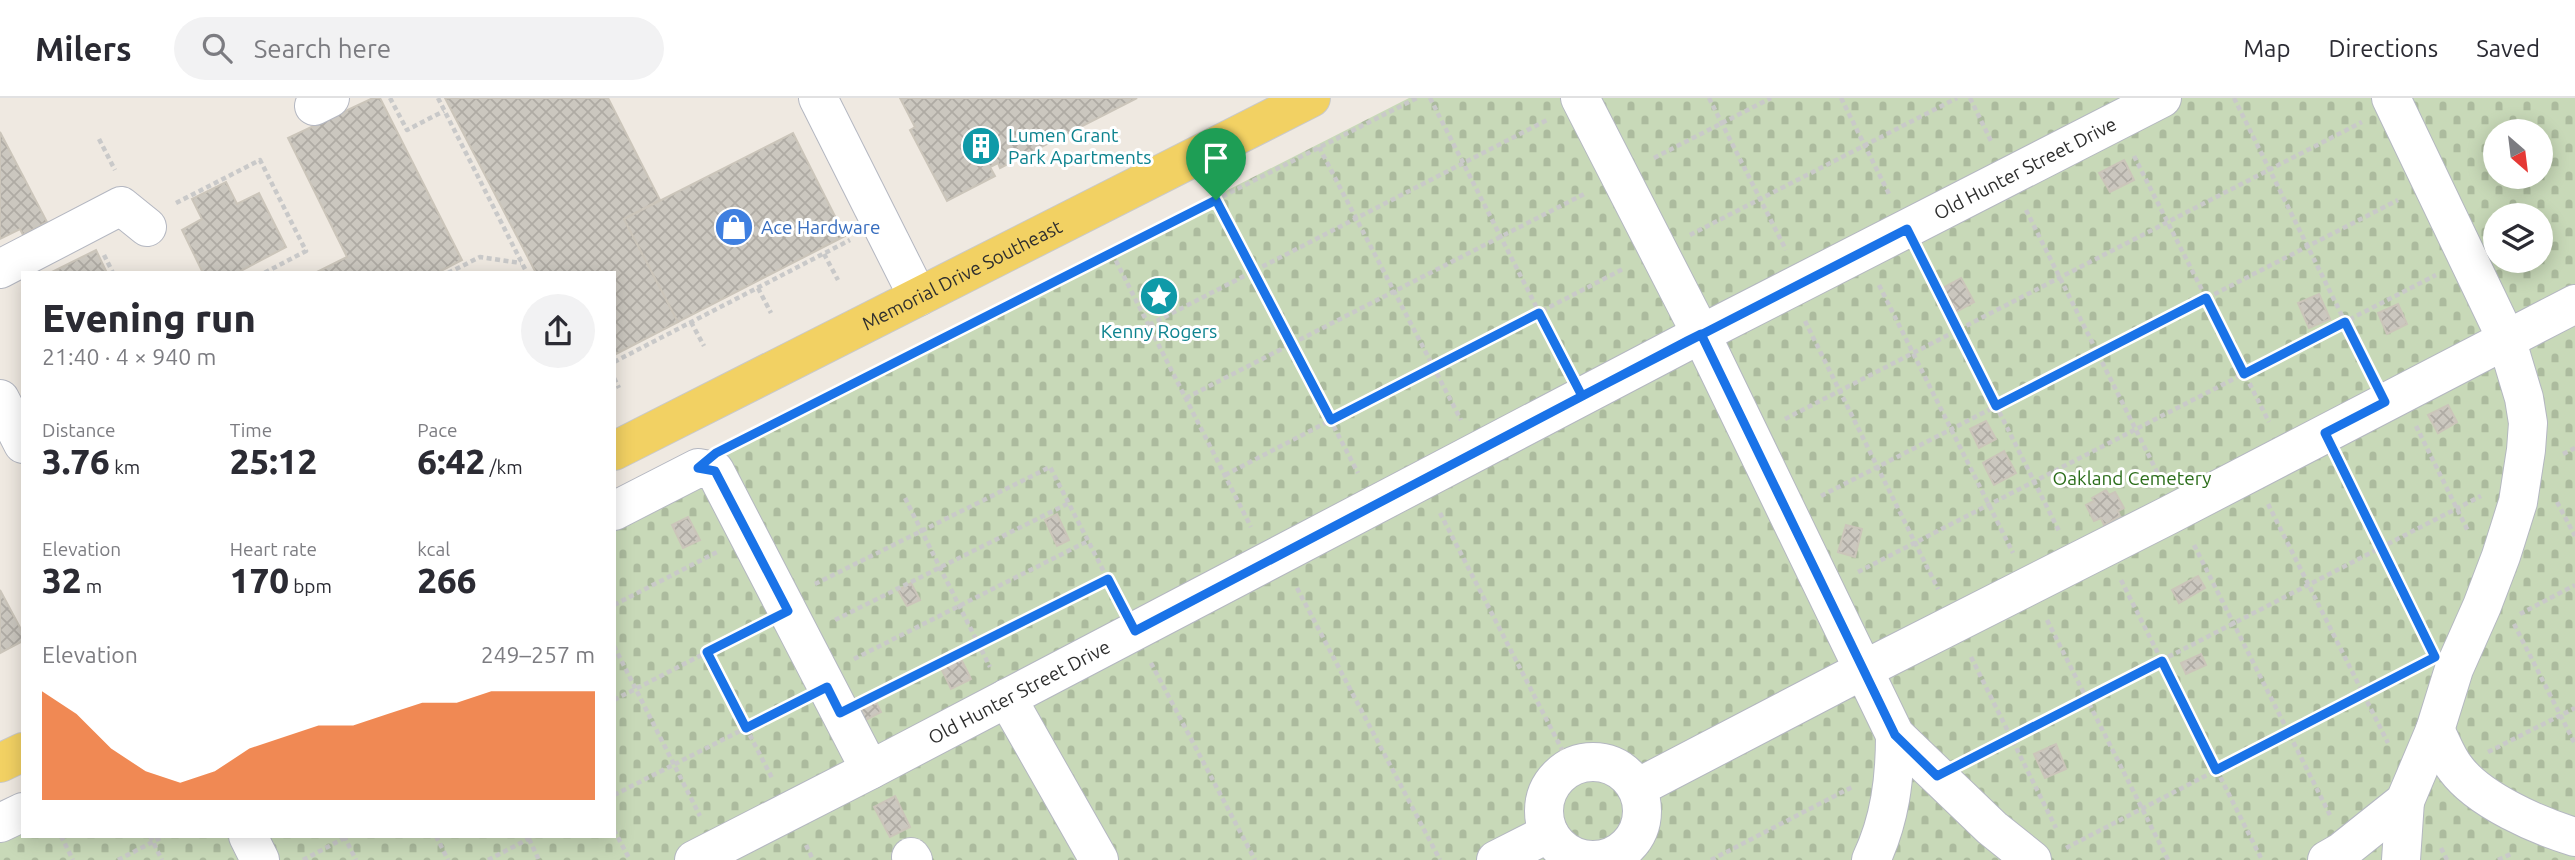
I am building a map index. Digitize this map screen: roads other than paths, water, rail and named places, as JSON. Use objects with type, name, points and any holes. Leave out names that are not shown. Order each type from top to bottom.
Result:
[{"type":"main road","name":"Memorial Drive Southeast","points":[[616,450],[1311,98]]},
{"type":"main road","points":[[0,763],[21,753]]},
{"type":"street","points":[[818,98],[918,297]]},
{"type":"street","name":"Old Hunter Street Drive","points":[[706,854],[1007,698],[1142,646],[1282,573],[1375,505],[1701,334],[2162,98]]},
{"type":"street","points":[[2393,102],[2506,338],[2524,398],[2528,422],[2518,502],[2501,556],[2442,671],[2435,730],[2408,794],[2401,860]]},
{"type":"street","points":[[1568,107],[1701,334],[1863,670],[1895,750],[1890,809],[1871,860]]},
{"type":"street","points":[[0,269],[140,204]]},
{"type":"street","points":[[1637,788],[2575,304]]},
{"type":"street","points":[[0,399],[21,440]]},
{"type":"street","points":[[616,510],[698,468],[715,471],[870,770]]},
{"type":"street","points":[[1007,698],[1099,860]]},
{"type":"street","points":[[2435,730],[2455,769],[2483,796],[2575,837]]},
{"type":"street","points":[[1895,750],[1937,776],[1992,828],[2050,854]]},
{"type":"street","points":[[1586,762],[1601,762],[1628,776],[1637,788],[1642,803],[1642,819],[1637,833],[1617,857],[1585,859],[1570,855],[1549,833],[1544,803],[1558,776],[1571,767],[1586,762]]},
{"type":"street","points":[[2327,860],[2341,852],[2408,794]]},
{"type":"street","points":[[0,823],[21,813]]},
{"type":"street","points":[[1496,860],[1549,833]]},
{"type":"street","points":[[249,838],[260,860]]},
{"type":"place","name":"Lumen Grant Park Apartments","points":[[981,146]]},
{"type":"place","name":"Ace Hardware","points":[[734,227]]},
{"type":"place","name":"Kenny Rogers","points":[[1159,296]]},
{"type":"park label","name":"Oakland Cemetery","points":[[2132,478]]}]
